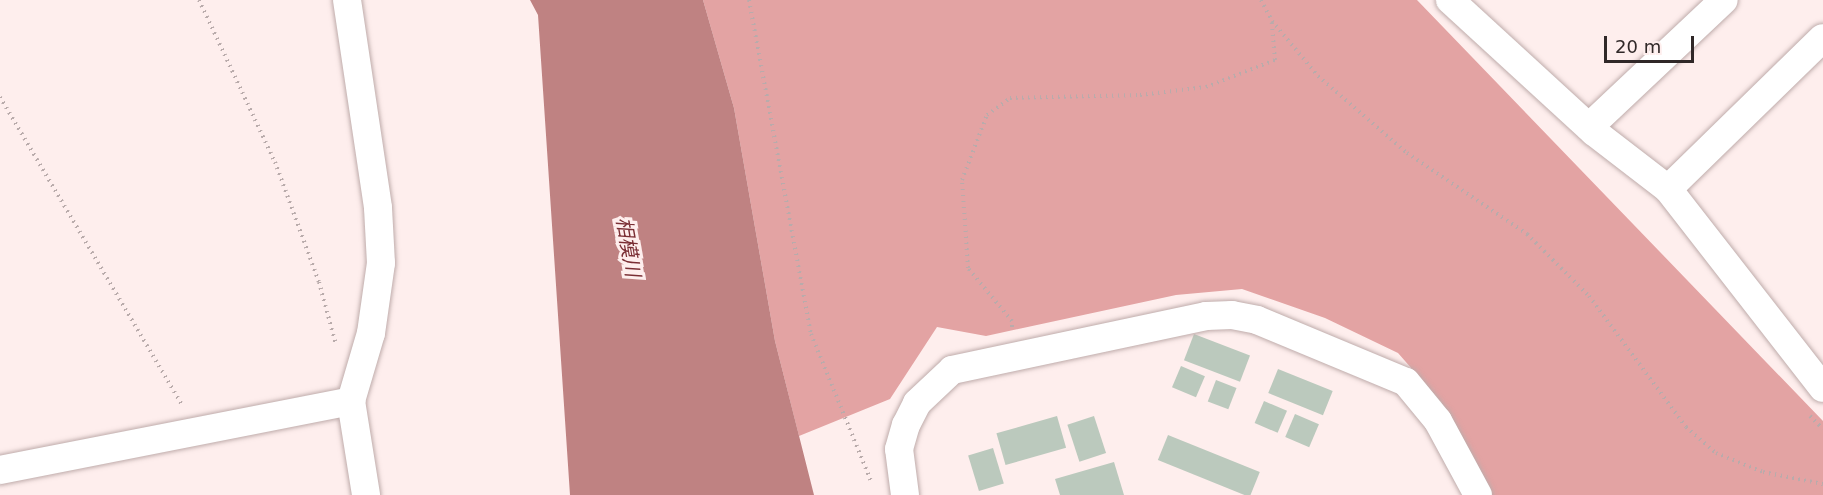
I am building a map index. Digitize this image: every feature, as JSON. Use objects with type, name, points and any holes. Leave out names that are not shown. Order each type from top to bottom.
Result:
[{"type":"street","points":[[347,0],[376,186],[381,263],[371,333],[351,401],[366,495]]},
{"type":"street","points":[[1450,0],[1589,127],[1668,189],[1823,388]]},
{"type":"street","points":[[1589,127],[1724,0]]},
{"type":"street","points":[[1668,189],[1823,38]]},
{"type":"street","points":[[906,495],[899,449],[917,403],[952,370],[1206,316],[1257,320],[1406,382],[1438,421],[1478,495]]},
{"type":"street","points":[[0,470],[351,401]]},
{"type":"path","points":[[199,0],[275,162],[319,282],[339,358]]},
{"type":"path","points":[[749,0],[811,334],[875,489]]},
{"type":"path","points":[[1260,0],[1272,21],[1318,75],[1407,153],[1527,234],[1589,296],[1686,427],[1716,453],[1762,472],[1823,484]]},
{"type":"path","points":[[1001,359],[1011,345],[1012,321],[968,268],[962,180],[987,115],[1010,98],[1140,96],[1206,87],[1275,60],[1272,21]]},
{"type":"path","points":[[0,97],[198,431]]},
{"type":"shaded area","points":[[703,0],[1417,0],[1823,421],[1823,495],[1488,495],[1441,402],[1398,353],[1325,318],[1242,289],[1176,295],[986,336],[937,327],[890,399],[799,436],[775,341],[734,108]]},
{"type":"water","name":"相模川","points":[[530,0],[703,0],[734,108],[775,341],[814,495],[570,495],[538,15]]},
{"type":"building","points":[[1194,334],[1250,356],[1240,382],[1184,360]]},
{"type":"building","points":[[1181,366],[1205,376],[1196,397],[1172,387]]},
{"type":"building","points":[[1278,369],[1333,391],[1323,415],[1268,393]]},
{"type":"building","points":[[1216,380],[1237,388],[1228,409],[1208,401]]},
{"type":"building","points":[[1264,401],[1287,411],[1278,433],[1255,423]]},
{"type":"building","points":[[1295,414],[1319,424],[1309,447],[1285,437]]},
{"type":"building","points":[[1057,416],[1066,448],[1006,465],[996,433]]},
{"type":"building","points":[[1094,416],[1106,453],[1079,462],[1067,425]]},
{"type":"building","points":[[1168,435],[1260,472],[1251,495],[1244,495],[1158,460]]},
{"type":"building","points":[[993,448],[1004,483],[979,491],[968,456]]},
{"type":"building","points":[[1114,462],[1124,495],[1060,495],[1055,479]]}]
